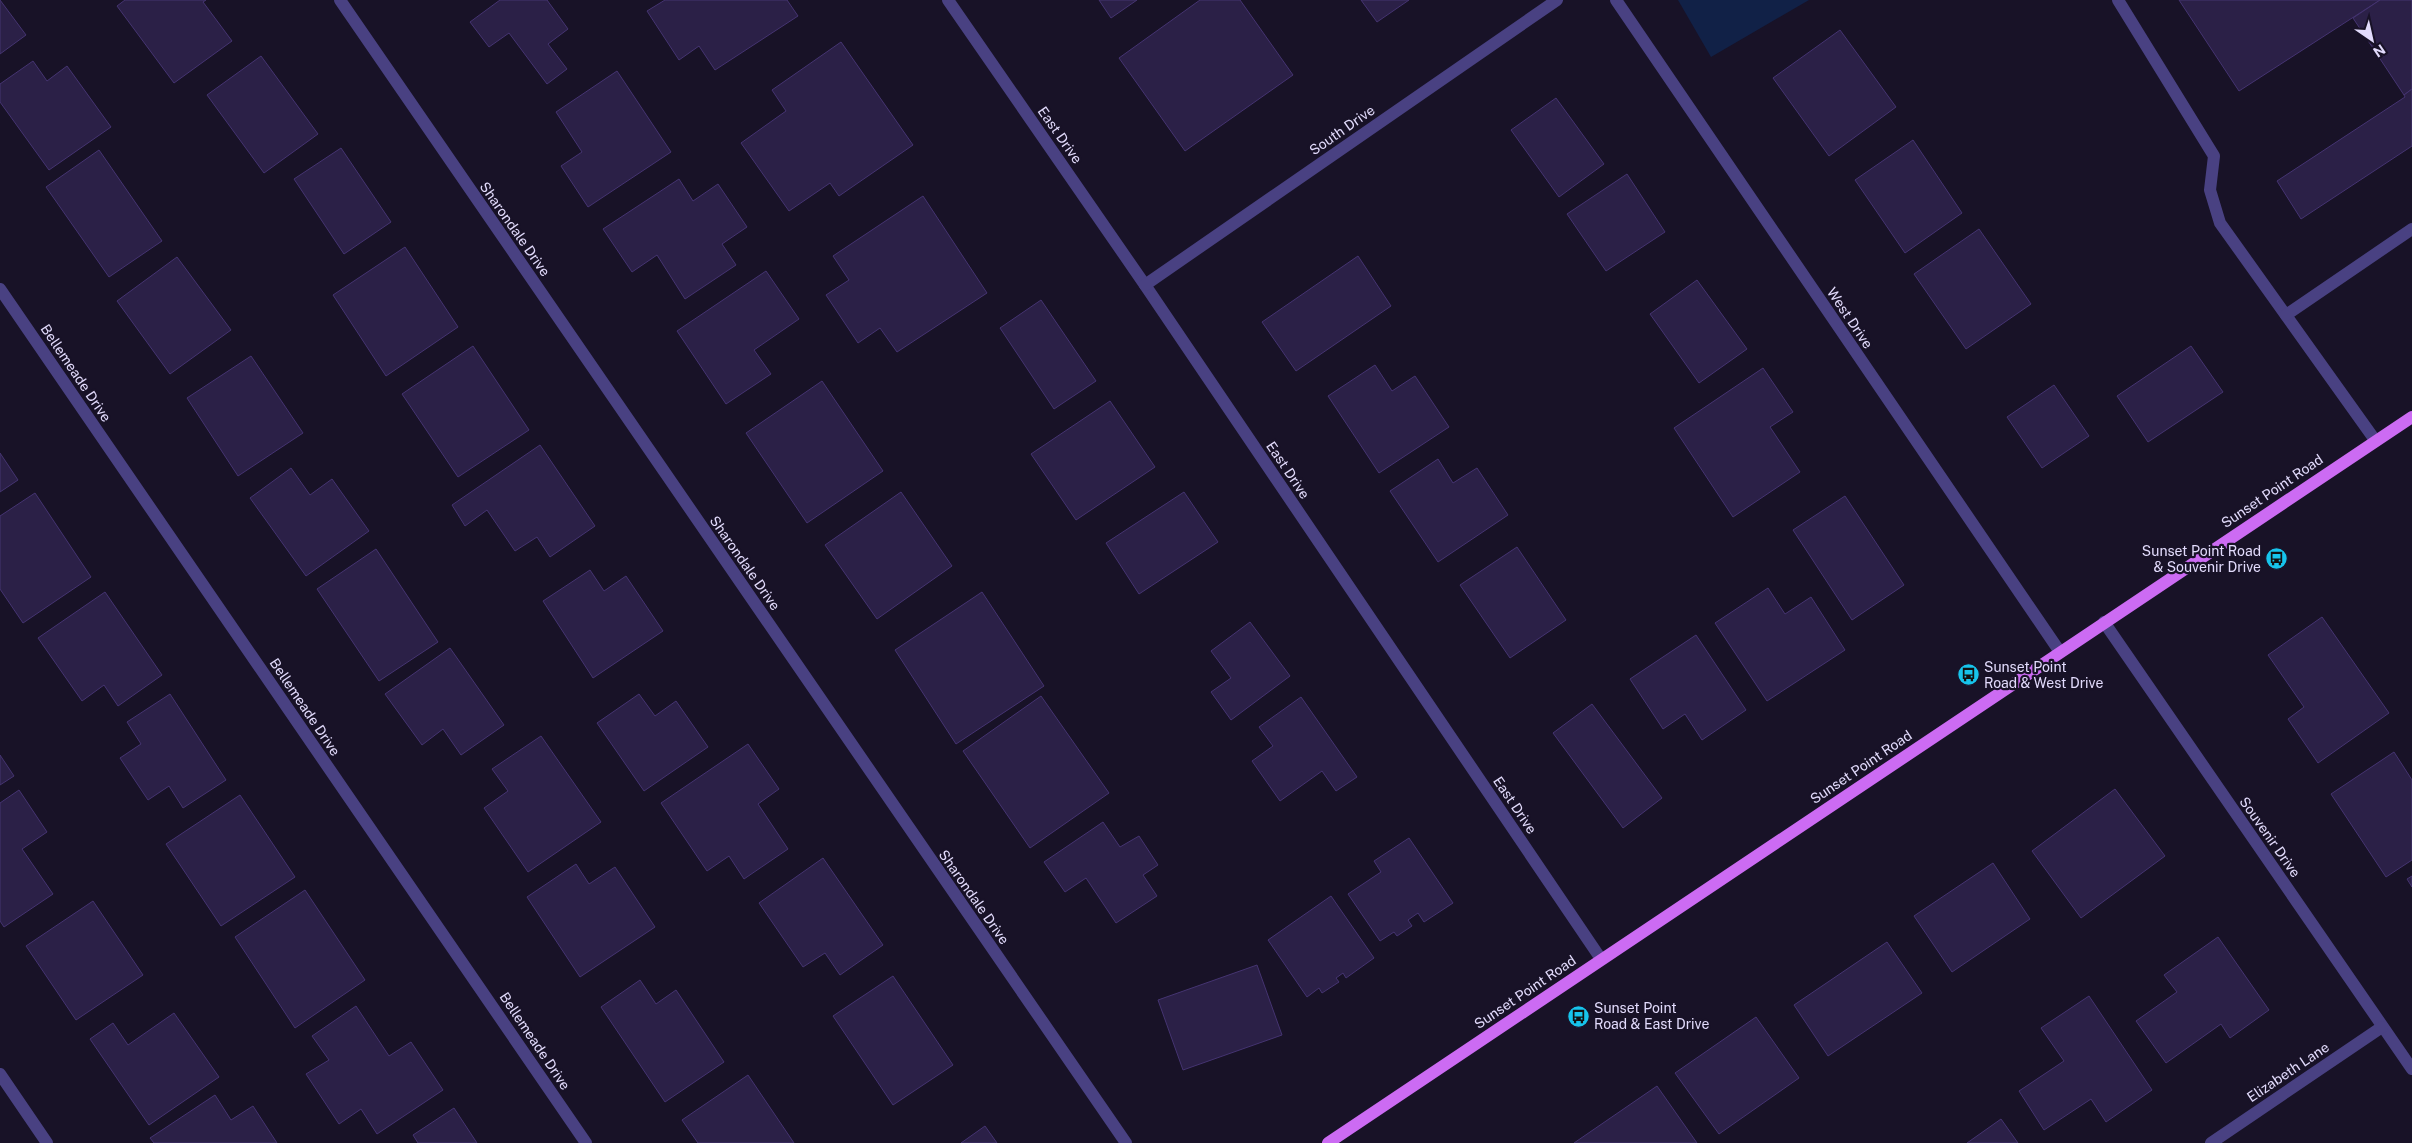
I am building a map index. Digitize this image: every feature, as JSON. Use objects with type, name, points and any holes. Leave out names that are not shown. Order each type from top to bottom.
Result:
[{"type":"main road","name":"Sunset Point Road","points":[[1328,1143],[2412,417]]},
{"type":"street","name":"Sharondale Drive","points":[[340,0],[1126,1143]]},
{"type":"street","name":"East Drive","points":[[948,0],[1145,285],[1601,959]]},
{"type":"street","name":"South Drive","points":[[1145,285],[1557,0]]},
{"type":"street","name":"West Drive","points":[[1616,0],[2060,652]]},
{"type":"street","points":[[2118,0],[2214,156],[2210,190],[2220,223],[2375,440]]},
{"type":"street","points":[[2286,315],[2412,229]]},
{"type":"street","name":"Bellemeade Drive","points":[[0,289],[586,1143]]},
{"type":"street","name":"Souvenir Drive","points":[[2104,622],[2412,1069]]},
{"type":"street","name":"Elizabeth Lane","points":[[2211,1143],[2382,1027]]},
{"type":"street","points":[[0,1074],[47,1143]]},
{"type":"water","points":[[1678,0],[1809,0],[1711,57]]},
{"type":"building","points":[[0,0],[26,35],[0,54]]},
{"type":"building","points":[[125,0],[206,0],[203,2],[232,41],[174,83],[117,6]]},
{"type":"building","points":[[500,0],[547,0],[568,29],[548,44],[567,69],[547,84],[509,33],[489,47],[470,22]]},
{"type":"building","points":[[665,0],[787,0],[798,16],[715,70],[699,46],[679,60],[647,11]]},
{"type":"building","points":[[1099,0],[1137,0],[1111,18]]},
{"type":"building","points":[[1200,0],[1240,0],[1293,75],[1185,151],[1119,58]]},
{"type":"building","points":[[1361,0],[1409,0],[1377,22]]},
{"type":"building","points":[[2179,0],[2380,0],[2239,91]]},
{"type":"building","points":[[2380,0],[2412,0],[2412,89],[2404,95],[2353,18]]},
{"type":"building","points":[[1840,30],[1896,107],[1829,156],[1773,78]]},
{"type":"building","points":[[841,42],[913,145],[839,196],[830,183],[789,211],[741,143],[786,111],[772,90]]},
{"type":"building","points":[[261,56],[318,134],[264,173],[207,95]]},
{"type":"building","points":[[33,61],[47,81],[67,66],[111,127],[49,170],[0,102],[0,84]]},
{"type":"building","points":[[617,71],[671,152],[588,207],[561,166],[582,152],[556,112]]},
{"type":"building","points":[[2412,89],[2412,146],[2301,219],[2277,181],[2405,97],[2404,95]]},
{"type":"building","points":[[1556,98],[1604,164],[1559,197],[1511,130]]},
{"type":"building","points":[[1913,140],[1962,213],[1905,253],[1855,180]]},
{"type":"building","points":[[341,148],[391,222],[344,254],[294,179]]},
{"type":"building","points":[[99,150],[162,241],[109,277],[46,187]]},
{"type":"building","points":[[1627,174],[1665,232],[1606,271],[1567,214]]},
{"type":"building","points":[[679,179],[693,201],[718,184],[747,227],[722,244],[736,265],[685,299],[657,255],[632,272],[603,229]]},
{"type":"building","points":[[923,196],[987,293],[897,352],[880,328],[858,343],[826,295],[849,280],[833,256]]},
{"type":"building","points":[[1979,229],[2031,304],[1966,349],[1914,274]]},
{"type":"building","points":[[405,247],[458,327],[386,376],[333,295]]},
{"type":"building","points":[[1358,256],[1391,306],[1296,371],[1262,322]]},
{"type":"building","points":[[177,257],[231,330],[170,374],[117,301]]},
{"type":"building","points":[[766,271],[799,319],[754,350],[771,374],[726,404],[677,331]]},
{"type":"building","points":[[1697,280],[1747,349],[1699,383],[1650,314]]},
{"type":"building","points":[[1041,300],[1096,381],[1054,409],[1000,328]]},
{"type":"building","points":[[473,346],[529,430],[458,477],[402,394]]},
{"type":"building","points":[[2191,346],[2223,392],[2148,442],[2117,396]]},
{"type":"building","points":[[251,356],[303,433],[238,476],[187,398]]},
{"type":"building","points":[[1375,365],[1392,391],[1415,376],[1449,427],[1379,473],[1328,396]]},
{"type":"building","points":[[1763,368],[1793,412],[1770,427],[1800,472],[1733,517],[1674,428]]},
{"type":"building","points":[[822,381],[883,471],[807,523],[746,433]]},
{"type":"building","points":[[2054,385],[2089,436],[2042,468],[2007,417]]},
{"type":"building","points":[[1110,401],[1155,467],[1076,520],[1031,454]]},
{"type":"building","points":[[540,445],[595,526],[550,557],[537,537],[515,551],[487,510],[465,526],[452,505]]},
{"type":"building","points":[[0,453],[18,480],[0,492]]},
{"type":"building","points":[[1438,459],[1453,483],[1477,468],[1508,515],[1438,562],[1390,491]]},
{"type":"building","points":[[291,468],[310,495],[332,479],[369,531],[306,576],[250,498]]},
{"type":"building","points":[[901,492],[952,566],[877,619],[825,545]]},
{"type":"building","points":[[1184,492],[1218,542],[1139,594],[1106,543]]},
{"type":"building","points":[[35,493],[91,577],[23,623],[0,589],[0,516]]},
{"type":"building","points":[[1845,496],[1904,585],[1852,620],[1793,530]]},
{"type":"building","points":[[1517,547],[1566,620],[1510,658],[1460,585]]},
{"type":"building","points":[[376,549],[438,642],[379,681],[317,589]]},
{"type":"building","points":[[590,570],[604,591],[626,576],[663,631],[593,678],[543,601]]},
{"type":"building","points":[[1768,588],[1785,614],[1811,597],[1845,650],[1767,701],[1715,623]]},
{"type":"building","points":[[105,592],[162,675],[118,706],[104,685],[82,701],[38,638]]},
{"type":"building","points":[[982,592],[1044,686],[956,744],[895,650]]},
{"type":"building","points":[[2322,617],[2389,713],[2318,763],[2288,719],[2304,707],[2268,655]]},
{"type":"building","points":[[1250,622],[1290,676],[1231,720],[1211,692],[1231,678],[1211,651]]},
{"type":"building","points":[[1696,635],[1746,710],[1702,740],[1685,714],[1663,729],[1630,679]]},
{"type":"building","points":[[450,648],[504,725],[461,755],[443,729],[422,745],[385,694]]},
{"type":"building","points":[[170,694],[226,780],[183,808],[169,786],[148,800],[120,758],[141,744],[127,722]]},
{"type":"building","points":[[639,694],[655,716],[676,701],[708,747],[644,791],[597,723]]},
{"type":"building","points":[[1041,696],[1109,793],[1030,848],[963,751]]},
{"type":"building","points":[[1301,697],[1357,777],[1336,791],[1322,771],[1280,801],[1252,761],[1273,746],[1259,727]]},
{"type":"building","points":[[1592,704],[1662,798],[1623,828],[1553,733]]},
{"type":"building","points":[[541,736],[601,822],[528,872],[484,808],[508,791],[492,769]]},
{"type":"building","points":[[748,744],[779,789],[758,804],[788,849],[744,879],[729,856],[707,871],[661,803]]},
{"type":"building","points":[[2394,752],[2412,780],[2412,860],[2386,877],[2331,794]]},
{"type":"building","points":[[0,755],[14,776],[0,785]]},
{"type":"building","points":[[2115,789],[2165,856],[2081,918],[2032,851]]},
{"type":"building","points":[[19,790],[47,832],[22,849],[53,894],[4,927],[0,921],[0,803]]},
{"type":"building","points":[[240,795],[295,877],[221,926],[166,844]]},
{"type":"building","points":[[1103,822],[1120,847],[1139,836],[1158,865],[1143,875],[1157,896],[1116,923],[1086,878],[1065,892],[1044,862]]},
{"type":"building","points":[[1409,838],[1453,903],[1424,922],[1418,913],[1408,920],[1412,926],[1397,936],[1394,932],[1380,941],[1348,894],[1381,872],[1374,861]]},
{"type":"building","points":[[823,858],[883,945],[840,975],[825,953],[803,967],[759,903]]},
{"type":"building","points":[[1993,863],[2030,919],[1952,972],[1914,916]]},
{"type":"building","points":[[576,864],[589,884],[615,867],[655,927],[580,977],[527,897]]},
{"type":"building","points":[[2412,876],[2412,887],[2407,879]]},
{"type":"building","points":[[305,890],[365,980],[295,1028],[235,937]]},
{"type":"building","points":[[1331,896],[1374,958],[1346,978],[1343,973],[1336,978],[1339,982],[1322,993],[1319,988],[1307,997],[1268,940]]},
{"type":"building","points":[[93,901],[143,975],[76,1020],[26,946]]},
{"type":"building","points":[[2218,937],[2269,1010],[2230,1038],[2221,1024],[2166,1063],[2136,1021],[2177,992],[2164,975]]},
{"type":"building","points":[[1887,942],[1922,993],[1828,1056],[1794,1005]]},
{"type":"building","points":[[1257,965],[1282,1035],[1183,1070],[1158,1000]]},
{"type":"building","points":[[893,976],[953,1065],[893,1105],[833,1016]]},
{"type":"building","points":[[640,980],[656,1004],[676,990],[724,1062],[665,1102],[601,1007]]},
{"type":"building","points":[[2089,996],[2152,1090],[2106,1122],[2091,1099],[2044,1130],[2019,1091],[2064,1061],[2041,1028]]},
{"type":"building","points":[[356,1006],[389,1056],[411,1042],[443,1090],[377,1134],[361,1109],[339,1124],[306,1074],[329,1060],[312,1036]]},
{"type":"building","points":[[174,1013],[219,1077],[149,1125],[90,1039],[113,1023],[128,1045]]},
{"type":"building","points":[[1756,1017],[1799,1078],[1719,1134],[1675,1073]]},
{"type":"building","points":[[748,1075],[794,1143],[698,1143],[682,1120]]},
{"type":"building","points":[[1657,1086],[1697,1143],[1574,1143]]},
{"type":"building","points":[[215,1095],[231,1120],[253,1106],[277,1143],[154,1143],[150,1138]]},
{"type":"building","points":[[454,1108],[477,1143],[418,1143],[413,1135]]},
{"type":"building","points":[[2001,1119],[2018,1143],[1967,1143]]},
{"type":"building","points":[[985,1126],[997,1143],[961,1143]]},
{"type":"place","name":"Sunset Point Road & Souvenir Drive","points":[[2277,559]]},
{"type":"place","name":"Sunset Point Road & West Drive","points":[[1968,675]]},
{"type":"place","name":"Sunset Point Road & East Drive","points":[[1578,1016]]}]
